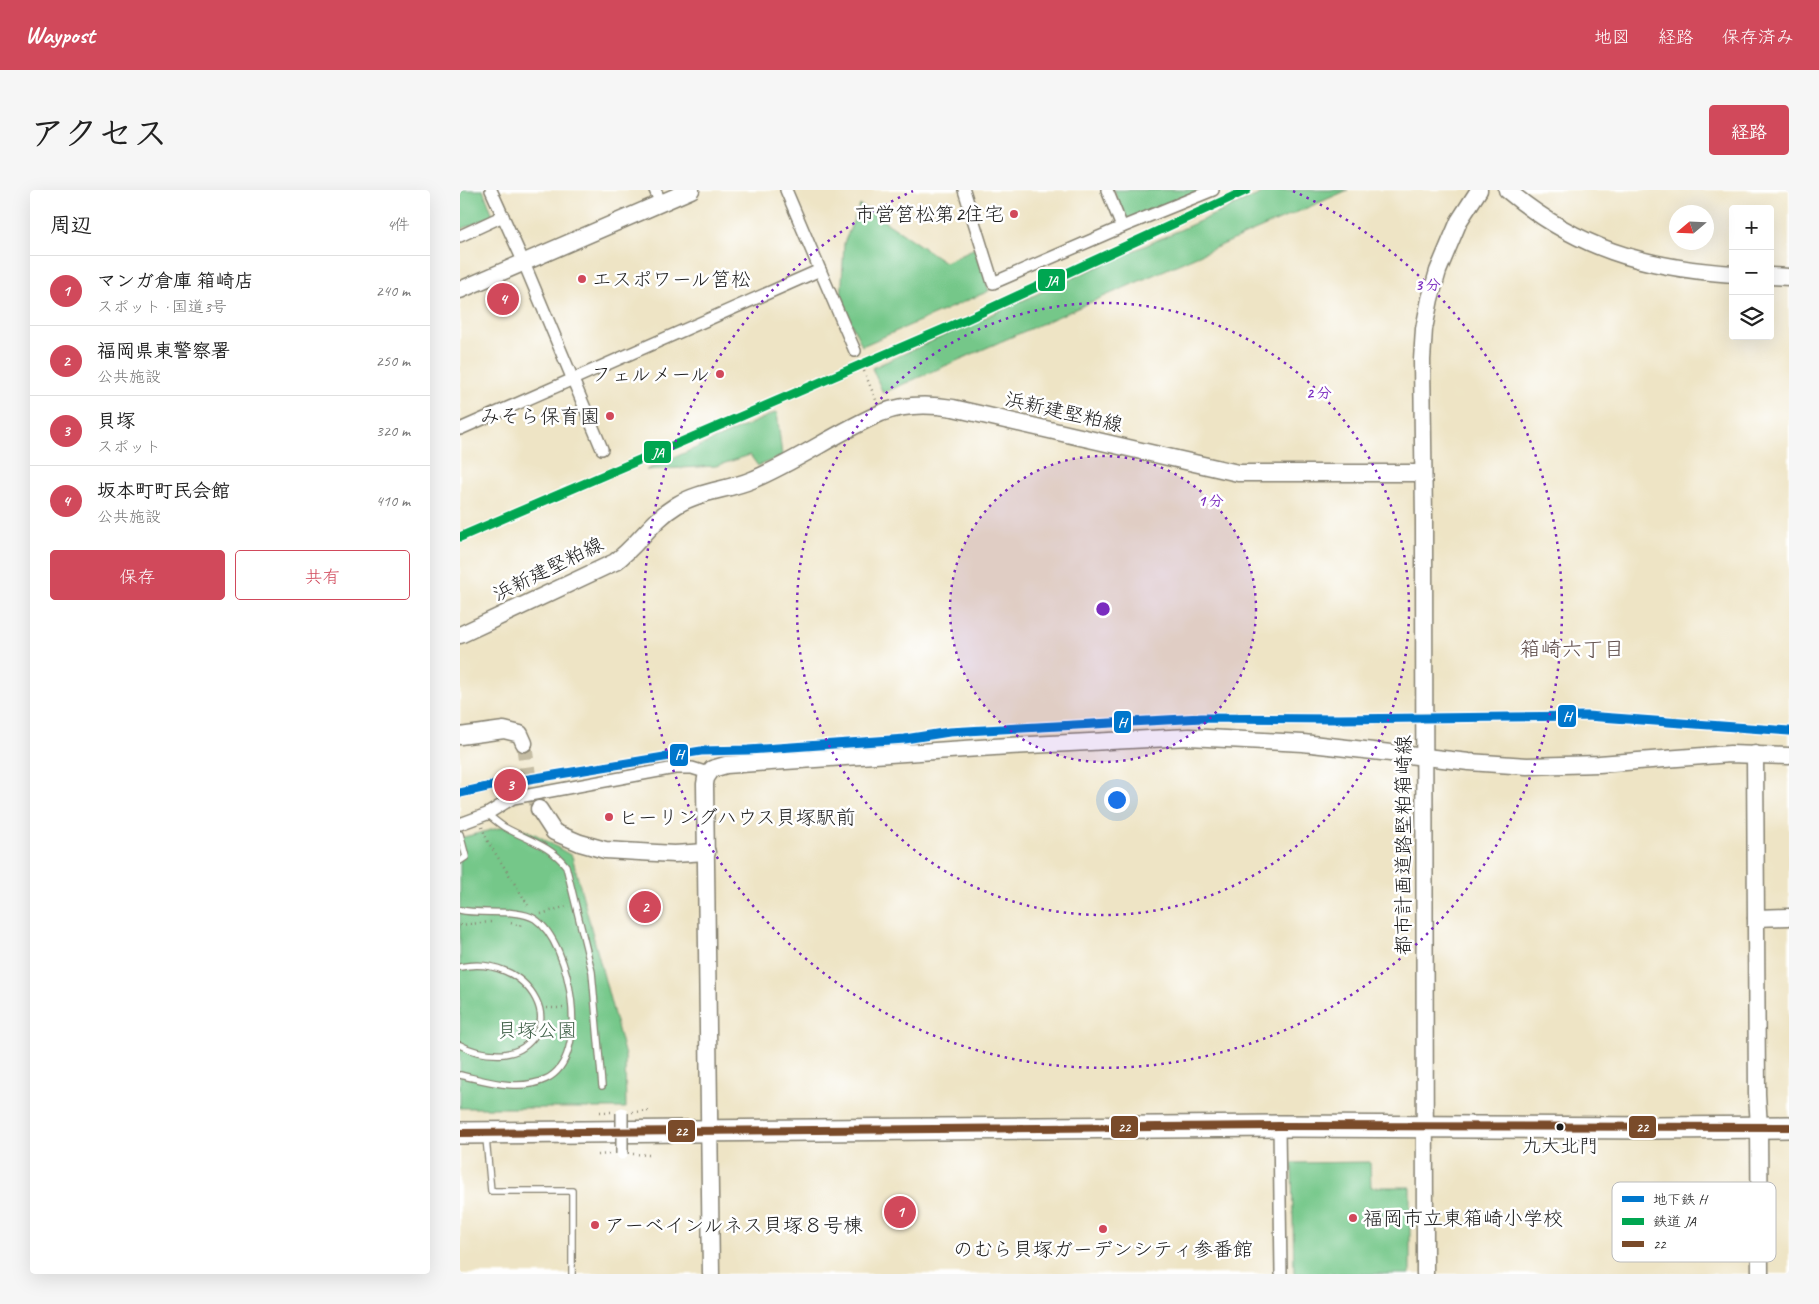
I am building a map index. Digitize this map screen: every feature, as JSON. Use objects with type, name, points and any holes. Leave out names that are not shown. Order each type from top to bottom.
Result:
[{"type":"highway","points":[[460,1133],[1279,1126],[1789,1126]]},
{"type":"street","points":[[491,190],[524,263],[602,449]]},
{"type":"street","points":[[460,290],[524,263],[658,197],[691,190]]},
{"type":"street","points":[[786,190],[855,351]]},
{"type":"street","points":[[964,190],[993,283],[1213,190]]},
{"type":"street","points":[[1107,190],[1122,227]]},
{"type":"street","points":[[1423,473],[1422,360],[1424,329],[1430,299],[1448,244],[1459,221],[1479,190]]},
{"type":"street","points":[[1506,190],[1554,224],[1594,245],[1625,256],[1673,268],[1729,274]]},
{"type":"street","points":[[460,236],[503,216]]},
{"type":"street","points":[[460,429],[820,270]]},
{"type":"street","points":[[1774,276],[1789,277]]},
{"type":"street","name":"浜新建堅粕線","points":[[460,635],[615,562],[636,544],[664,514],[676,506],[705,493],[751,480],[882,413],[921,405],[953,408],[1238,473],[1423,473]]},
{"type":"street","name":"都市計画道路堅粕箱崎線","points":[[1423,473],[1425,1274]]},
{"type":"street","points":[[460,736],[504,730],[520,734],[524,743]]},
{"type":"street","points":[[711,1274],[706,784],[708,773],[718,766],[1009,746],[1189,737],[1303,743],[1469,762],[1552,766],[1699,756],[1755,754],[1789,756]]},
{"type":"street","points":[[1755,754],[1759,1182]]},
{"type":"street","points":[[460,824],[483,815],[513,798],[675,768],[692,768],[708,773]]},
{"type":"street","points":[[539,809],[554,832],[580,843],[605,850],[674,854],[706,852]]},
{"type":"street","points":[[1756,918],[1789,917]]},
{"type":"street","points":[[622,1112],[622,1154]]},
{"type":"street","points":[[1279,1126],[1281,1274]]},
{"type":"lane","points":[[483,815],[547,848],[558,856],[566,866],[592,972],[602,1086]]},
{"type":"lane","points":[[460,834],[466,857],[460,861]]},
{"type":"lane","points":[[460,910],[528,916],[540,924],[556,947],[563,963],[569,985],[572,1041],[567,1056],[557,1071],[548,1078],[538,1082],[504,1084],[460,1075]]},
{"type":"lane","points":[[460,967],[479,965],[496,968],[517,977],[537,1000],[541,1008],[542,1017],[541,1027],[538,1032],[520,1050],[511,1053],[483,1054],[460,1045]]},
{"type":"lane","points":[[486,1133],[491,1191],[572,1190],[572,1274]]},
{"type":"path","points":[[864,371],[882,413]]},
{"type":"path","points":[[483,815],[487,840],[528,905]]},
{"type":"green space","points":[[460,190],[483,190],[493,215],[460,230]]},
{"type":"green space","points":[[1114,190],[1201,190],[1126,221]]},
{"type":"green space","points":[[1269,190],[1348,190],[883,393],[872,368]]},
{"type":"green space","points":[[860,205],[945,262],[977,247],[989,291],[862,346],[841,302],[844,243]]},
{"type":"green space","points":[[777,412],[782,456],[758,466],[750,455],[716,466],[646,470]]},
{"type":"green space","name":"貝塚公園","points":[[510,825],[535,834],[572,856],[625,1056],[626,1108],[460,1108],[460,838]]},
{"type":"green space","name":"福岡市立東箱崎小学校","points":[[1370,1162],[1371,1187],[1410,1187],[1410,1274],[1294,1274],[1292,1163]]},
{"type":"tunnel","points":[[524,743],[528,776],[539,809]]},
{"type":"metro line","name":"H","points":[[460,793],[505,783],[701,751],[748,750],[905,739],[949,732],[1202,718],[1338,719],[1587,716],[1789,731]]},
{"type":"rail line","name":"JA","points":[[460,537],[965,320],[1247,190]]},
{"type":"transit line","name":"22","points":[[460,1133],[1279,1126],[1789,1127]]},
{"type":"place","name":"市営筥松第2住宅","points":[[1014,214]]},
{"type":"place","name":"エスポワール筥松","points":[[582,279]]},
{"type":"place","name":"坂本町町民会館","points":[[503,299]]},
{"type":"place","name":"フェルメール","points":[[720,374]]},
{"type":"place","name":"みそら保育園","points":[[610,416]]},
{"type":"place","name":"貝塚","points":[[510,785]]},
{"type":"place","name":"ヒーリングハウス貝塚駅前","points":[[609,817]]},
{"type":"place","name":"福岡県東警察署","points":[[645,907]]},
{"type":"place","name":"九大北門","points":[[1560,1127]]},
{"type":"place","name":"マンガ倉庫 箱崎店","points":[[900,1212]]},
{"type":"place","name":"福岡市立東箱崎小学校","points":[[1353,1218]]},
{"type":"place","name":"アーベインルネス貝塚８号棟","points":[[595,1225]]},
{"type":"place","name":"のむら貝塚ガーデンシティ参番館","points":[[1103,1229]]},
{"type":"district","name":"箱崎六丁目","points":[[1572,649]]}]
